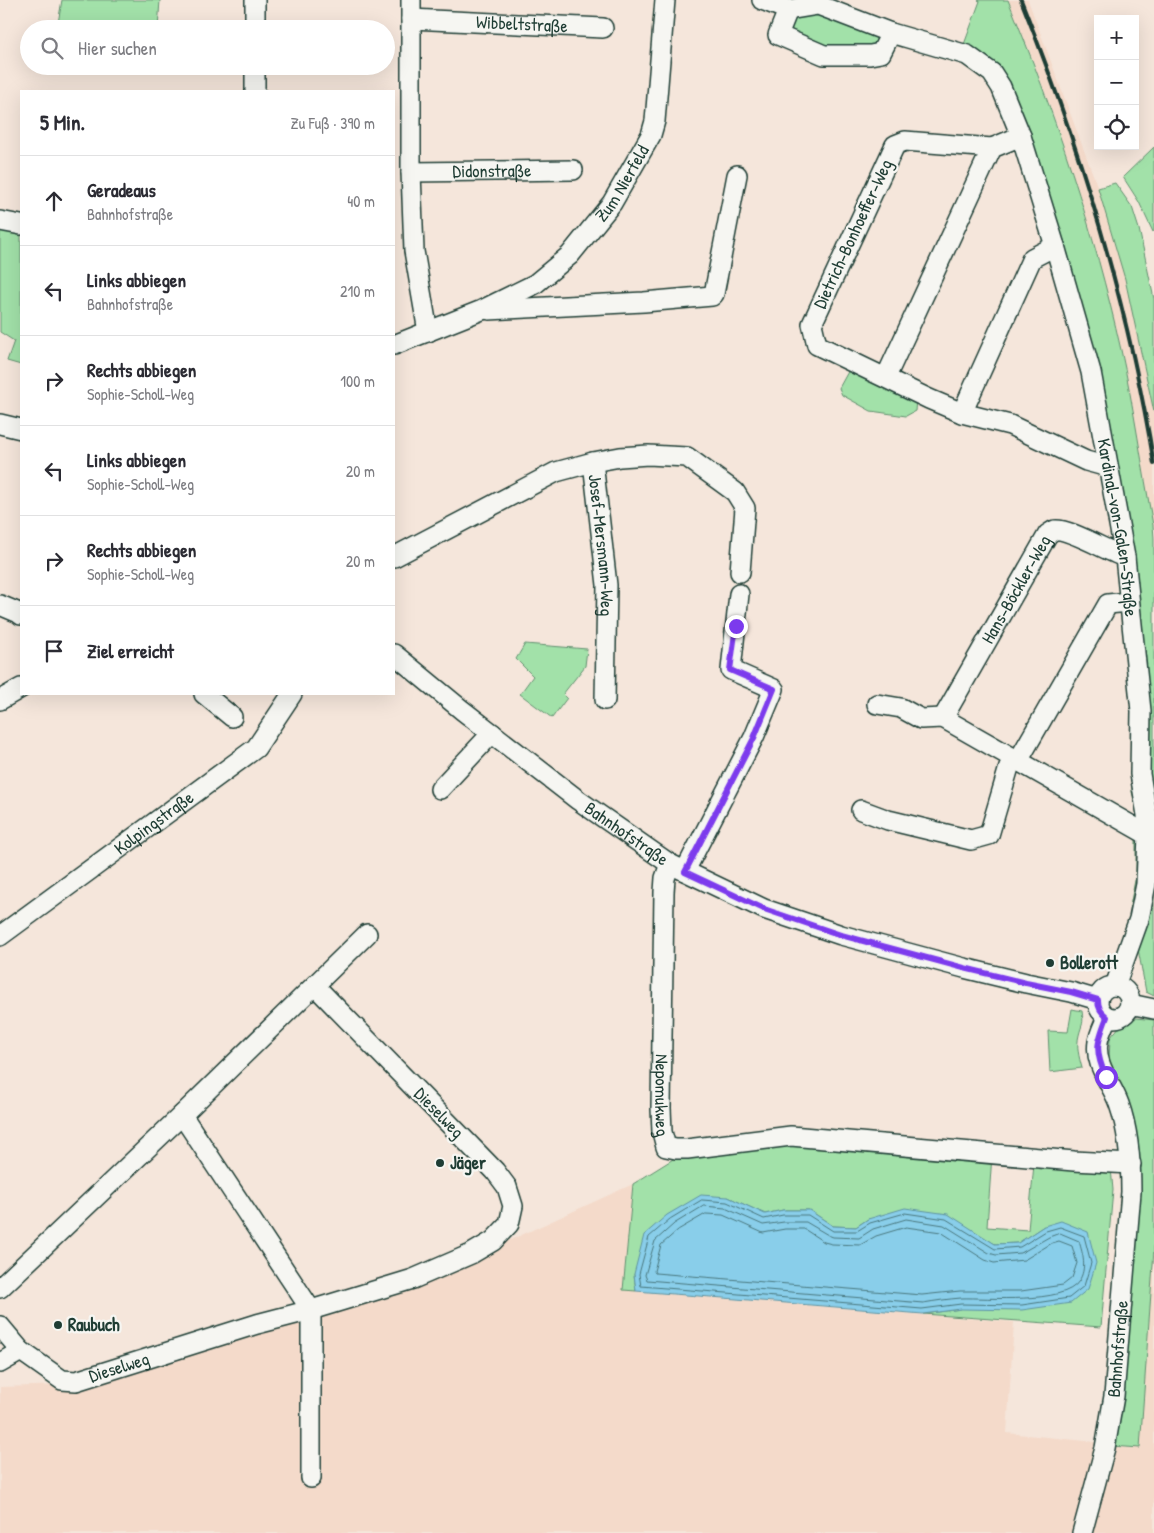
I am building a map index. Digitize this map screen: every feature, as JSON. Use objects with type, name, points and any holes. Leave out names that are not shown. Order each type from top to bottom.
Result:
[{"type":"street","points":[[255,0],[255,20]]},
{"type":"street","points":[[411,0],[411,172],[414,251],[428,332]]},
{"type":"street","name":"Zum Nierfeld","points":[[395,345],[482,310],[535,284],[570,255],[612,203],[651,135],[655,122],[664,0]]},
{"type":"street","points":[[762,0],[788,10],[819,2]]},
{"type":"street","name":"Kardinal-von-Galen-Straße","points":[[819,2],[891,33],[967,55],[992,73],[1001,86],[1021,136],[1055,246],[1091,372],[1125,557],[1141,711],[1140,774],[1147,815],[1148,835],[1146,884],[1139,919],[1116,986]]},
{"type":"street","points":[[788,10],[778,36],[824,55],[870,55],[881,53],[891,33]]},
{"type":"street","name":"Wibbeltstraße","points":[[411,19],[603,28]]},
{"type":"street","points":[[255,75],[255,90]]},
{"type":"street","name":"Dietrich-Bonhoeffer-Weg","points":[[1021,136],[992,148],[905,141],[895,145],[812,324],[818,345],[929,399],[962,414],[1010,425],[1086,461],[1108,467]]},
{"type":"street","points":[[886,377],[992,148]]},
{"type":"street","name":"Didonstraße","points":[[411,172],[573,170]]},
{"type":"street","name":"Zum Nierfeld","points":[[482,310],[644,302],[712,296],[714,294],[737,175]]},
{"type":"street","points":[[0,221],[20,225]]},
{"type":"street","points":[[962,414],[1032,258],[1055,246]]},
{"type":"street","points":[[0,424],[20,429]]},
{"type":"street","points":[[593,462],[620,457],[648,455],[687,457],[735,492],[745,508],[740,572]]},
{"type":"street","name":"Josef-Mersmann-Weg","points":[[395,556],[556,472],[593,462],[607,585],[605,700]]},
{"type":"street","name":"Hans-Böckler-Weg","points":[[943,718],[1048,534],[1055,530],[1064,531],[1125,557]]},
{"type":"street","points":[[678,868],[754,738],[774,689],[730,670],[739,594]]},
{"type":"street","points":[[861,810],[888,820],[971,840],[989,835],[1015,759],[1108,604],[1129,602]]},
{"type":"street","points":[[0,605],[20,614]]},
{"type":"street","name":"Bahnhofstraße","points":[[395,655],[578,800],[678,868],[764,909],[841,935],[964,968],[1071,992],[1098,1000]]},
{"type":"street","points":[[0,700],[20,689]]},
{"type":"street","points":[[205,695],[232,717]]},
{"type":"street","name":"Kolpingstraße","points":[[0,936],[256,748],[291,695]]},
{"type":"street","points":[[877,704],[901,708],[921,719],[943,718],[1148,835]]},
{"type":"street","points":[[440,789],[492,733]]},
{"type":"street","name":"Nepomukweg","points":[[678,868],[664,878],[661,1108],[662,1132],[666,1147],[687,1149],[791,1136],[1074,1161],[1131,1164]]},
{"type":"street","points":[[0,1288],[182,1115],[366,934]]},
{"type":"street","name":"Dieselweg","points":[[0,1326],[21,1351],[62,1380],[76,1380],[257,1324],[311,1310],[413,1279],[472,1254],[493,1241],[509,1224],[513,1206],[507,1186],[495,1171],[315,986]]},
{"type":"street","points":[[1109,986],[1116,986],[1122,988],[1130,997],[1128,1011],[1122,1016],[1115,1018],[1107,1017],[1098,1007],[1098,1000],[1104,989],[1109,986]]},
{"type":"street","points":[[1130,1004],[1154,1009]]},
{"type":"street","name":"Bahnhofstraße","points":[[1082,1533],[1105,1448],[1114,1396],[1131,1192],[1131,1164],[1126,1133],[1119,1104],[1101,1065],[1097,1050],[1098,1041],[1107,1017]]},
{"type":"street","points":[[182,1115],[311,1310],[311,1478]]},
{"type":"street","points":[[0,1363],[21,1351]]},
{"type":"shaded area","points":[[1008,0],[1028,0],[1098,188],[1125,278],[1154,412],[1154,538],[1121,350],[1092,237],[1057,125]]},
{"type":"shaded area","points":[[633,1184],[623,1290],[1014,1322],[1007,1433],[1105,1443],[1107,1446],[1140,1448],[1154,1250],[1154,1533],[0,1533],[0,1387],[67,1385],[495,1250],[506,1242]]},
{"type":"green space","points":[[62,0],[160,0],[159,20],[59,20]]},
{"type":"green space","points":[[978,0],[1008,0],[1042,85],[1072,172],[1099,261],[1126,372],[1134,415],[1154,538],[1154,996],[1146,992],[1130,906],[1136,875],[1136,836],[1139,814],[1132,792],[1134,727],[1117,553],[1078,356],[1029,184],[995,92],[974,68],[959,58],[980,1]]},
{"type":"green space","points":[[820,11],[880,33],[879,45],[825,52],[789,37],[789,15]]},
{"type":"green space","points":[[1154,147],[1153,232],[1139,202],[1123,177]]},
{"type":"green space","points":[[1115,183],[1132,207],[1139,229],[1154,299],[1154,412],[1125,279],[1098,188]]},
{"type":"green space","points":[[0,228],[20,233],[20,365],[7,361],[14,341],[0,332]]},
{"type":"green space","points":[[850,368],[916,399],[915,411],[906,416],[871,411],[842,395],[839,388]]},
{"type":"green space","points":[[525,644],[587,649],[585,666],[563,694],[567,698],[552,718],[520,694],[533,676],[516,659]]},
{"type":"green space","points":[[1072,1009],[1082,1011],[1083,1022],[1078,1043],[1082,1068],[1050,1072],[1048,1031],[1068,1032]]},
{"type":"green space","points":[[1136,1018],[1154,1020],[1154,1250],[1140,1448],[1112,1446],[1135,1132],[1126,1095],[1109,1060],[1110,1038],[1120,1026]]},
{"type":"green space","points":[[808,1131],[992,1155],[987,1227],[1028,1230],[1034,1164],[1111,1168],[1113,1190],[1101,1327],[923,1314],[961,1309],[1044,1226],[1018,1243],[995,1244],[973,1231],[868,1219],[856,1227],[833,1226],[809,1210],[783,1210],[765,1214],[728,1197],[634,1274],[636,1291],[623,1290],[633,1184],[678,1156]]},
{"type":"water","points":[[701,1195],[728,1197],[765,1214],[783,1210],[809,1210],[833,1226],[856,1227],[868,1219],[905,1208],[948,1214],[995,1244],[1018,1243],[1044,1226],[1061,1221],[1088,1232],[1096,1263],[1088,1289],[1071,1303],[1022,1310],[961,1309],[923,1314],[636,1291],[634,1274],[644,1235],[667,1215]]},
{"type":"railway","points":[[1021,0],[1063,113],[1100,228],[1131,345],[1154,464]]},
{"type":"place","name":"Bollerott","points":[[1050,963]]},
{"type":"place","name":"Jäger","points":[[440,1163]]},
{"type":"place","name":"Raubuch","points":[[58,1325]]},
{"type":"route","points":[[736,626],[730,670],[774,689],[754,738],[685,872],[764,909],[841,935],[964,968],[1071,992],[1098,1000],[1098,1007],[1107,1017],[1098,1041],[1097,1050],[1106,1077]]}]
